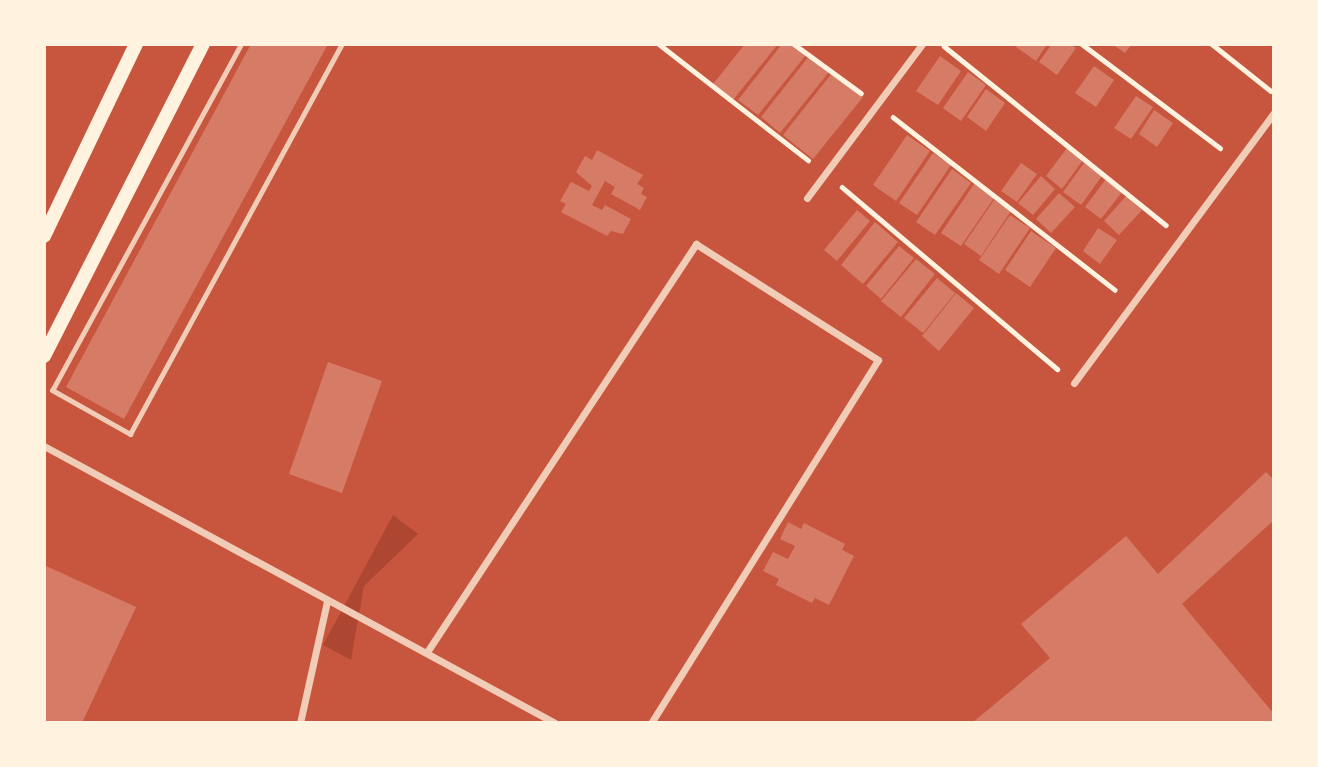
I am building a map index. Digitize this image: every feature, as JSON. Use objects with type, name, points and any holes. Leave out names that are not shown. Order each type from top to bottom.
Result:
[{"type":"main road","points":[[44,236],[136,44]]},
{"type":"main road","points":[[44,356],[203,44]]},
{"type":"street","points":[[807,198],[922,44]]},
{"type":"street","points":[[1074,383],[1240,163],[1274,113]]},
{"type":"street","points":[[427,652],[696,244],[878,360],[651,723]]},
{"type":"street","points":[[44,446],[555,723]]},
{"type":"street","points":[[300,723],[327,601]]},
{"type":"lane","points":[[52,390],[241,44]]},
{"type":"lane","points":[[45,386],[130,435],[342,44]]},
{"type":"path","points":[[659,44],[825,173],[1074,383]]},
{"type":"path","points":[[794,44],[1133,303]]},
{"type":"path","points":[[940,44],[1183,239]]},
{"type":"path","points":[[1082,44],[1240,163]]},
{"type":"path","points":[[1212,44],[1274,94]]},
{"type":"shaded area","points":[[393,515],[418,534],[364,586],[351,660],[323,645]]},
{"type":"building","points":[[251,44],[328,44],[124,419],[66,387]]},
{"type":"building","points":[[745,44],[778,44],[733,100],[713,84]]},
{"type":"building","points":[[782,44],[792,44],[806,55],[758,115],[738,100]]},
{"type":"building","points":[[1018,44],[1047,44],[1036,61],[1016,47]]},
{"type":"building","points":[[1052,44],[1070,44],[1076,48],[1057,75],[1039,62]]},
{"type":"building","points":[[1112,44],[1132,44],[1125,53]]},
{"type":"building","points":[[809,56],[829,72],[780,133],[761,117]]},
{"type":"building","points":[[940,56],[961,71],[938,105],[916,91]]},
{"type":"building","points":[[1094,66],[1114,80],[1096,107],[1075,93]]},
{"type":"building","points":[[968,72],[986,85],[961,121],[943,108]]},
{"type":"building","points":[[832,73],[863,97],[813,159],[783,135]]},
{"type":"building","points":[[986,89],[1005,103],[986,131],[967,117]]},
{"type":"building","points":[[1136,96],[1153,107],[1131,139],[1114,128]]},
{"type":"building","points":[[1154,110],[1173,123],[1157,147],[1139,134]]},
{"type":"building","points":[[907,135],[930,151],[896,201],[873,185]]},
{"type":"building","points":[[1067,148],[1083,160],[1062,189],[1046,176]]},
{"type":"building","points":[[597,150],[643,175],[637,184],[644,188],[641,194],[647,197],[640,210],[611,194],[615,187],[605,181],[592,205],[602,210],[605,205],[631,219],[623,234],[611,231],[607,236],[561,212],[566,204],[560,201],[571,182],[589,191],[592,186],[576,172],[585,156],[592,160]]},
{"type":"building","points":[[933,153],[951,165],[917,215],[899,203]]},
{"type":"building","points":[[1021,163],[1037,174],[1017,202],[1001,191]]},
{"type":"building","points":[[1084,163],[1102,176],[1081,205],[1063,192]]},
{"type":"building","points":[[952,169],[971,183],[935,235],[916,222]]},
{"type":"building","points":[[1041,176],[1055,189],[1033,215],[1018,203]]},
{"type":"building","points":[[1106,179],[1122,192],[1101,219],[1085,207]]},
{"type":"building","points":[[974,184],[994,198],[961,246],[941,233]]},
{"type":"building","points":[[1059,193],[1075,207],[1051,233],[1036,219]]},
{"type":"building","points":[[1126,196],[1142,210],[1119,235],[1104,221]]},
{"type":"building","points":[[994,200],[1011,211],[981,256],[964,244]]},
{"type":"building","points":[[857,210],[870,221],[837,261],[824,250]]},
{"type":"building","points":[[1010,215],[1030,228],[999,274],[979,260]]},
{"type":"building","points":[[875,222],[898,242],[863,284],[841,265]]},
{"type":"building","points":[[1098,228],[1117,240],[1100,264],[1083,251]]},
{"type":"building","points":[[1031,231],[1056,248],[1030,287],[1005,270]]},
{"type":"building","points":[[899,246],[914,258],[881,299],[866,286]]},
{"type":"building","points":[[916,259],[935,274],[901,317],[881,301]]},
{"type":"building","points":[[937,278],[955,293],[923,333],[904,318]]},
{"type":"building","points":[[956,293],[974,308],[939,351],[922,336]]},
{"type":"building","points":[[328,362],[382,381],[342,493],[289,474]]},
{"type":"building","points":[[1266,472],[1274,480],[1274,520],[1182,604],[1274,714],[1274,723],[972,723],[1050,658],[1021,624],[1126,536],[1158,574]]},
{"type":"building","points":[[788,522],[801,529],[804,523],[845,544],[842,550],[854,556],[829,605],[815,598],[812,603],[776,585],[779,579],[763,571],[773,552],[788,559],[795,546],[780,539]]},
{"type":"building","points":[[44,565],[136,607],[82,723],[44,723]]}]
